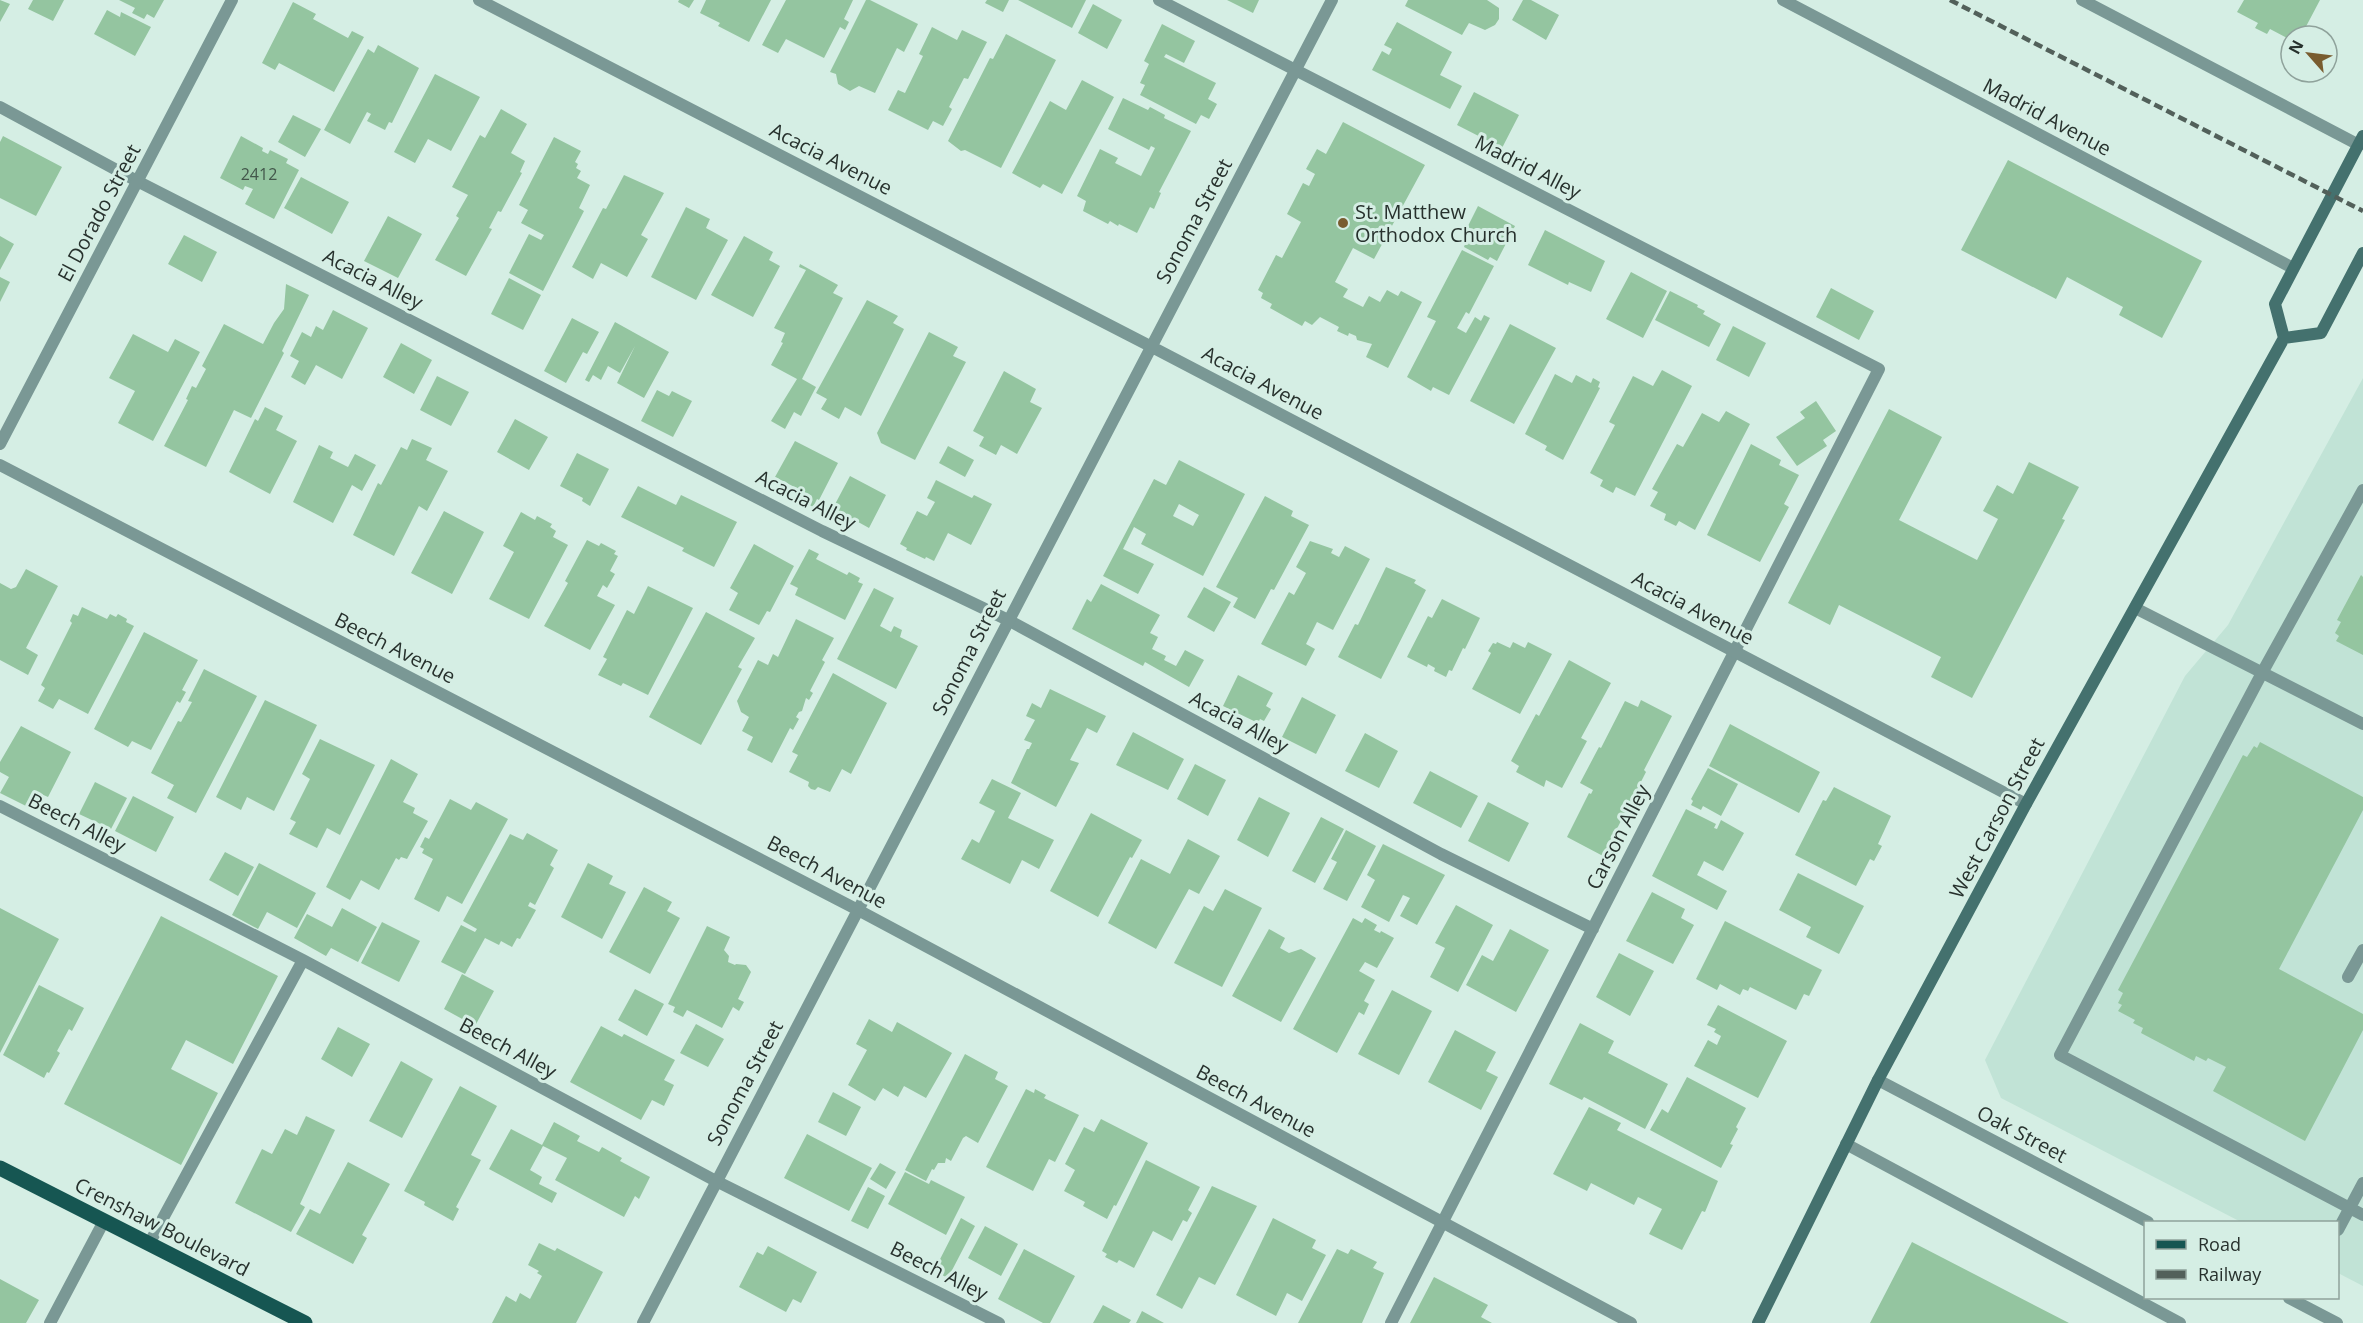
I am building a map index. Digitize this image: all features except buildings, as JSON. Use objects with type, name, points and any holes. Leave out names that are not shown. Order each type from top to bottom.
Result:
[{"type":"main road","points":[[2361,141],[2275,304],[2284,338],[2321,333],[2363,253]]},
{"type":"main road","name":"West Carson Street","points":[[1758,1323],[1878,1080],[2026,804],[2284,338]]},
{"type":"main road","name":"Crenshaw Boulevard","points":[[0,1168],[305,1323]]},
{"type":"street","name":"El Dorado Street","points":[[0,444],[232,0]]},
{"type":"street","name":"Acacia Avenue","points":[[479,0],[1150,346],[2026,804]]},
{"type":"street","name":"Madrid Alley","points":[[1159,0],[1880,369]]},
{"type":"street","name":"Sonoma Street","points":[[643,1323],[1332,0]]},
{"type":"street","name":"Madrid Avenue","points":[[1783,0],[2293,268]]},
{"type":"street","points":[[2082,0],[2361,141]]},
{"type":"street","name":"Acacia Alley","points":[[0,107],[137,181],[822,531],[1008,620],[1441,854],[1593,929]]},
{"type":"street","name":"Carson Alley","points":[[1391,1323],[1880,369]]},
{"type":"street","name":"Beech Avenue","points":[[0,465],[858,910],[1630,1323]]},
{"type":"street","points":[[2363,490],[2262,673],[2061,1055],[2363,1215]]},
{"type":"street","points":[[2134,608],[2363,724]]},
{"type":"street","name":"Beech Alley","points":[[0,806],[303,960],[716,1181],[999,1323]]},
{"type":"street","points":[[2348,976],[2363,950]]},
{"type":"street","points":[[149,1244],[303,960]]},
{"type":"street","name":"Oak Street","points":[[1878,1080],[2146,1221]]},
{"type":"street","points":[[1846,1144],[2180,1323]]},
{"type":"street","points":[[2339,1227],[2363,1183]]},
{"type":"street","points":[[50,1323],[104,1221]]},
{"type":"street","points":[[2296,1299],[2337,1323]]},
{"type":"shaded area","points":[[2363,378],[2363,1286],[2339,1274],[2339,1221],[2239,1221],[2001,1098],[1985,1060],[2185,676],[2228,625]]},
{"type":"railway","points":[[1950,0],[2363,211]]},
{"type":"place","name":"St. Matthew Orthodox Church","points":[[1343,223]]}]
